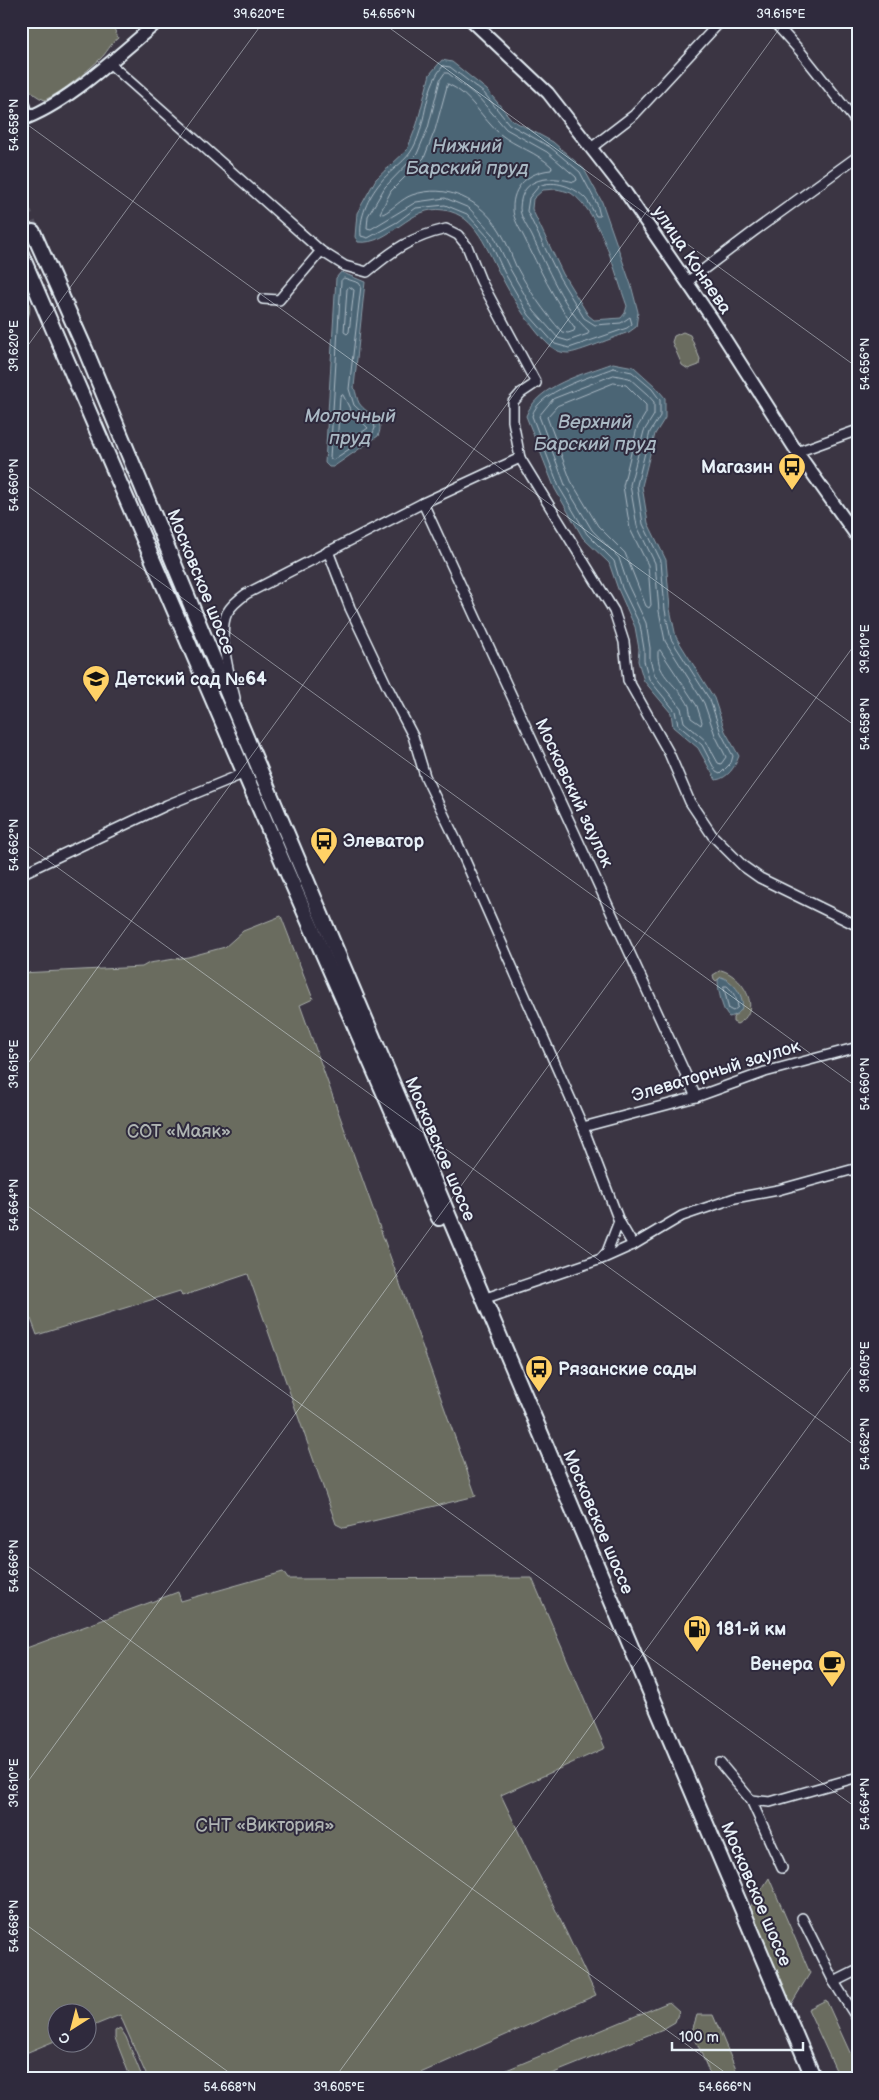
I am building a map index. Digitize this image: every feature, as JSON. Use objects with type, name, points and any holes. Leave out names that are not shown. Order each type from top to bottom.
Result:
[{"type":"highway","name":"Московское шоссе","points":[[33,232],[85,349],[240,724],[814,2079]]},
{"type":"highway","name":"Московское шоссе","points":[[21,254],[475,1300],[805,2079]]},
{"type":"street","points":[[21,97],[25,119],[51,107],[109,63],[158,21]]},
{"type":"street","name":"улица Коняева","points":[[472,21],[548,93],[626,193],[687,282],[797,452],[858,538]]},
{"type":"street","points":[[591,148],[634,115],[721,21]]},
{"type":"street","points":[[773,21],[800,51],[858,124]]},
{"type":"street","points":[[109,63],[321,251],[345,266],[367,272],[393,251],[423,234],[446,229],[458,235],[467,246],[481,281],[536,383],[521,393],[513,402],[512,421],[520,458],[614,611],[624,642],[628,680],[669,753],[690,802],[712,835],[744,866],[760,878],[858,926]]},
{"type":"street","points":[[687,282],[858,156]]},
{"type":"street","points":[[263,299],[279,300],[321,251]]},
{"type":"street","points":[[797,452],[858,430]]},
{"type":"street","points":[[240,724],[226,652],[223,624],[228,611],[246,594],[423,503],[520,458]]},
{"type":"street","name":"Московский заулок","points":[[423,503],[696,1097]]},
{"type":"street","points":[[328,552],[350,608],[413,736],[425,776],[457,842],[583,1127],[619,1221],[633,1245]]},
{"type":"street","points":[[21,874],[167,805],[246,774]]},
{"type":"street","name":"Элеваторный заулок","points":[[583,1127],[696,1097],[765,1072],[858,1047]]},
{"type":"street","points":[[483,1299],[600,1260],[633,1245],[682,1216],[735,1198],[778,1190],[858,1168]]},
{"type":"street","points":[[600,1260],[607,1252],[619,1221]]},
{"type":"street","points":[[720,1763],[751,1800],[782,1868]]},
{"type":"street","points":[[751,1800],[770,1802],[858,1777]]},
{"type":"street","points":[[802,1918],[834,1982],[858,2020]]},
{"type":"street","points":[[834,1982],[858,1970]]},
{"type":"green space","points":[[21,21],[111,21],[118,38],[102,57],[67,87],[45,100],[35,95],[28,87],[24,78],[20,55]]},
{"type":"green space","points":[[21,286],[29,301],[30,312],[21,326]]},
{"type":"green space","points":[[683,332],[690,335],[700,359],[699,365],[688,369],[682,365],[672,342],[674,336]]},
{"type":"green space","name":"СОТ «Маяк»","points":[[281,916],[313,999],[300,1005],[476,1496],[344,1528],[336,1524],[248,1274],[182,1296],[180,1291],[37,1335],[31,1319],[21,1320],[21,973],[142,967],[149,963],[188,957],[225,947],[243,931]]},
{"type":"green space","points":[[721,970],[737,979],[743,986],[750,1003],[749,1011],[745,1018],[737,1024],[733,1022],[735,1015],[721,977],[716,981],[714,979],[713,975]]},
{"type":"green space","name":"СНТ «Виктория»","points":[[283,1572],[288,1579],[532,1578],[605,1748],[501,1795],[596,1995],[407,2079],[148,2079],[120,2015],[98,2024],[98,2002],[48,2002],[48,2044],[21,2055],[21,1650],[178,1592],[181,1601]]},
{"type":"green space","points":[[769,1878],[810,1973],[790,2006],[749,1909]]},
{"type":"green space","points":[[826,2000],[858,2070],[858,2079],[840,2079],[808,2009]]},
{"type":"green space","points":[[669,2002],[679,2011],[675,2022],[663,2029],[539,2079],[485,2079]]},
{"type":"green space","points":[[697,2015],[713,2015],[740,2079],[712,2079],[692,2031]]},
{"type":"green space","points":[[120,2028],[126,2037],[143,2079],[131,2079],[115,2038],[115,2031]]},
{"type":"water","name":"Нижний Барский пруд","points":[[442,60],[452,62],[487,90],[512,120],[553,142],[584,169],[602,202],[631,285],[638,312],[636,327],[629,332],[573,352],[563,353],[556,350],[540,336],[509,292],[486,245],[473,226],[455,213],[444,210],[432,210],[421,213],[380,238],[369,242],[358,242],[355,237],[357,213],[376,179],[407,150],[417,124],[430,74]],"holes":[[[556,189],[571,193],[582,202],[599,229],[627,306],[621,318],[594,320],[588,315],[563,274],[532,209],[533,199],[543,190]]]},
{"type":"water","name":"Молочный пруд","points":[[341,272],[365,282],[354,387],[359,403],[378,421],[380,430],[378,436],[333,467],[329,467],[325,463],[336,278]]},
{"type":"water","name":"Верхний Барский пруд","points":[[613,363],[634,367],[665,398],[665,418],[655,434],[642,486],[648,523],[666,560],[670,609],[676,637],[714,698],[725,731],[739,756],[730,771],[720,779],[716,780],[698,748],[673,727],[671,713],[644,681],[638,661],[639,649],[635,627],[609,563],[583,538],[555,489],[526,416],[540,396],[551,389],[576,376]]},
{"type":"water","points":[[721,977],[733,985],[741,997],[741,1009],[737,1014],[729,1017],[722,1005],[718,980]]},
{"type":"tunnel","points":[[21,204],[33,232]]},
{"type":"place","name":"Магазин","points":[[792,491]]},
{"type":"place","name":"Детский сад №64","points":[[96,703]]},
{"type":"place","name":"Элеватор","points":[[324,865]]},
{"type":"place","name":"Рязанские сады","points":[[539,1393]]},
{"type":"place","name":"181-й км","points":[[697,1653]]},
{"type":"place","name":"Венера","points":[[832,1688]]}]
